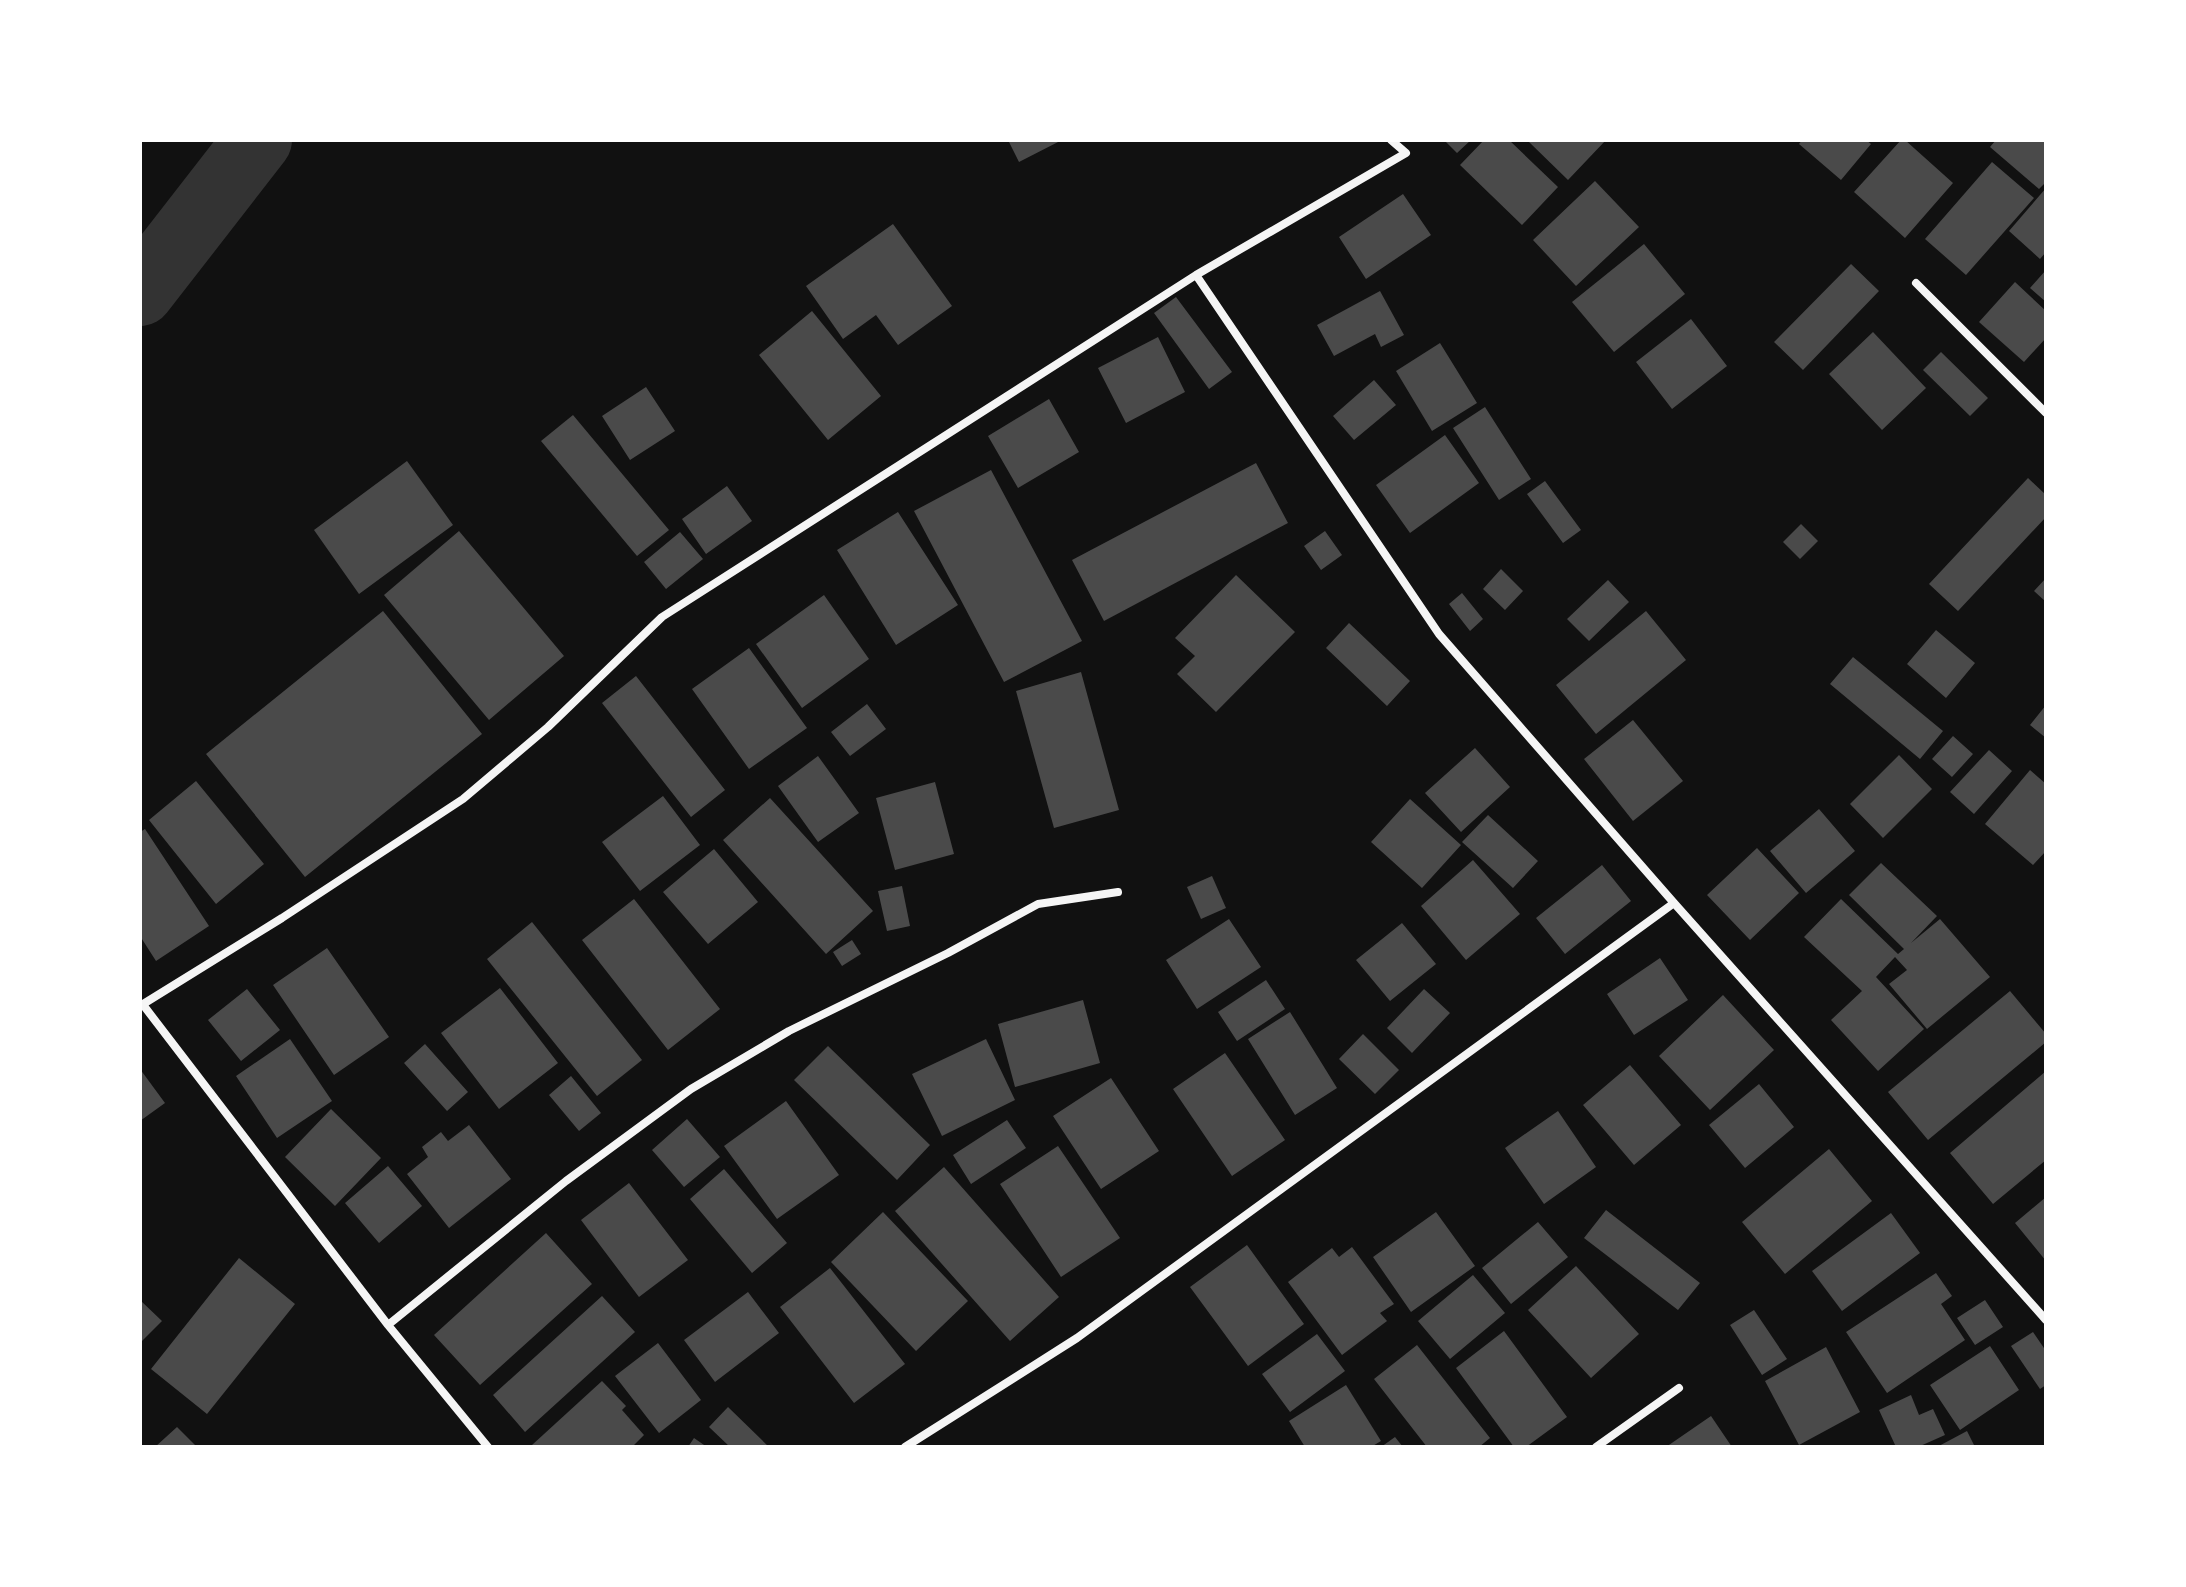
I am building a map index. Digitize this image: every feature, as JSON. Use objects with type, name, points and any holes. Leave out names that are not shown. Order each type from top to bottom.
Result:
[{"type":"street","points":[[488,1447],[388,1325],[142,1006],[463,799],[548,727],[662,617],[1196,275],[1406,153],[1391,140]]},
{"type":"street","points":[[1196,275],[1439,634],[2046,1320]]},
{"type":"street","points":[[1916,283],[2046,413]]},
{"type":"street","points":[[388,1325],[566,1181],[691,1089],[789,1031],[948,953],[1038,904],[1118,892]]},
{"type":"street","points":[[905,1447],[1077,1338],[1674,903]]},
{"type":"street","points":[[1596,1447],[1679,1388]]},
{"type":"building","points":[[1008,140],[1062,140],[1019,162]]},
{"type":"building","points":[[1444,140],[1471,140],[1457,153]]},
{"type":"building","points":[[1484,140],[1509,140],[1558,187],[1522,225],[1460,165]]},
{"type":"building","points":[[1606,140],[1568,180],[1529,142]]},
{"type":"building","points":[[1802,140],[1866,140],[1871,144],[1841,180],[1799,144]]},
{"type":"building","points":[[1901,140],[1905,140],[1953,183],[1905,238],[1854,192]]},
{"type":"building","points":[[1996,140],[2043,140],[2046,143],[2046,182],[2039,189],[1990,147]]},
{"type":"building","points":[[1992,162],[2034,198],[1966,275],[1925,239]]},
{"type":"building","points":[[1595,181],[1639,227],[1576,286],[1533,240]]},
{"type":"building","points":[[2046,188],[2046,252],[2040,259],[2009,231]]},
{"type":"building","points":[[1403,194],[1431,235],[1366,279],[1339,237]]},
{"type":"building","points":[[893,224],[952,306],[898,345],[876,315],[843,339],[806,286]]},
{"type":"building","points":[[1644,244],[1685,294],[1614,352],[1572,302]]},
{"type":"building","points":[[1851,264],[1879,291],[1803,370],[1774,342]]},
{"type":"building","points":[[2046,270],[2046,302],[2030,288]]},
{"type":"building","points":[[2015,282],[2046,311],[2046,338],[2024,362],[1979,322]]},
{"type":"building","points":[[1380,291],[1404,335],[1381,347],[1375,334],[1334,356],[1317,325]]},
{"type":"building","points":[[1176,297],[1232,372],[1209,389],[1154,313]]},
{"type":"building","points":[[812,311],[881,396],[828,440],[759,355]]},
{"type":"building","points":[[1691,319],[1727,366],[1672,409],[1636,362]]},
{"type":"building","points":[[1873,332],[1926,388],[1882,430],[1829,374]]},
{"type":"building","points":[[1158,337],[1185,392],[1126,423],[1098,368]]},
{"type":"building","points":[[1440,343],[1477,403],[1432,431],[1396,371]]},
{"type":"building","points":[[1941,352],[1988,398],[1970,416],[1923,370]]},
{"type":"building","points":[[1374,380],[1396,405],[1354,440],[1333,416]]},
{"type":"building","points":[[646,387],[675,431],[630,460],[602,416]]},
{"type":"building","points":[[1049,399],[1079,452],[1018,488],[988,436]]},
{"type":"building","points":[[1485,407],[1531,479],[1499,500],[1453,428]]},
{"type":"building","points":[[573,415],[669,530],[637,556],[541,441]]},
{"type":"building","points":[[1445,435],[1479,483],[1410,533],[1376,485]]},
{"type":"building","points":[[407,461],[453,525],[359,594],[314,530]]},
{"type":"building","points":[[1256,463],[1288,523],[1104,621],[1072,560]]},
{"type":"building","points":[[991,470],[1082,641],[1004,682],[914,511]]},
{"type":"building","points":[[2028,478],[2046,495],[2046,517],[1958,611],[1929,584]]},
{"type":"building","points":[[1545,481],[1581,530],[1563,543],[1527,494]]},
{"type":"building","points":[[727,486],[752,521],[706,554],[682,519]]},
{"type":"building","points":[[898,512],[958,605],[896,645],[837,550]]},
{"type":"building","points":[[1801,524],[1818,541],[1800,559],[1783,542]]},
{"type":"building","points":[[459,531],[564,656],[489,720],[384,595]]},
{"type":"building","points":[[1325,531],[1342,555],[1321,570],[1304,546]]},
{"type":"building","points":[[680,532],[703,559],[666,589],[644,562]]},
{"type":"building","points":[[1501,569],[1523,591],[1505,610],[1483,589]]},
{"type":"building","points":[[1236,575],[1295,632],[1216,712],[1177,674],[1195,656],[1175,638]]},
{"type":"building","points":[[2046,578],[2046,602],[2034,591]]},
{"type":"building","points":[[1608,580],[1629,602],[1589,641],[1567,619]]},
{"type":"building","points":[[1462,593],[1483,619],[1470,631],[1449,604]]},
{"type":"building","points":[[824,595],[869,659],[802,708],[756,644]]},
{"type":"building","points":[[383,611],[482,734],[305,877],[206,754]]},
{"type":"building","points":[[1646,611],[1686,660],[1596,734],[1556,685]]},
{"type":"building","points":[[1349,623],[1410,681],[1387,706],[1326,648]]},
{"type":"building","points":[[1936,630],[1975,663],[1946,698],[1907,664]]},
{"type":"building","points":[[749,648],[807,728],[749,769],[692,689]]},
{"type":"building","points":[[1853,657],[1943,731],[1920,759],[1830,684]]},
{"type":"building","points":[[1081,672],[1119,810],[1054,828],[1016,691]]},
{"type":"building","points":[[636,676],[725,790],[691,817],[602,703]]},
{"type":"building","points":[[867,704],[886,729],[850,756],[831,732]]},
{"type":"building","points":[[2046,705],[2046,738],[2030,725]]},
{"type":"building","points":[[1633,720],[1683,781],[1633,821],[1584,759]]},
{"type":"building","points":[[1953,736],[1973,754],[1952,777],[1932,759]]},
{"type":"building","points":[[1475,748],[1510,787],[1461,832],[1425,793]]},
{"type":"building","points":[[1989,750],[2012,771],[1974,814],[1950,792]]},
{"type":"building","points":[[1899,755],[1932,789],[1883,838],[1850,804]]},
{"type":"building","points":[[818,756],[859,813],[818,842],[778,786]]},
{"type":"building","points":[[2030,770],[2046,784],[2046,851],[2033,865],[1985,824]]},
{"type":"building","points":[[196,781],[264,864],[216,904],[149,820]]},
{"type":"building","points":[[935,782],[954,854],[895,870],[876,798]]},
{"type":"building","points":[[663,796],[700,845],[640,891],[602,842]]},
{"type":"building","points":[[770,798],[873,911],[826,954],[723,840]]},
{"type":"building","points":[[1410,799],[1461,845],[1422,888],[1371,842]]},
{"type":"building","points":[[1819,809],[1855,851],[1806,893],[1770,851]]},
{"type":"building","points":[[1488,815],[1538,861],[1513,888],[1462,842]]},
{"type":"building","points":[[145,829],[209,926],[156,961],[140,936],[140,832]]},
{"type":"building","points":[[1757,848],[1799,893],[1750,940],[1707,895]]},
{"type":"building","points":[[714,849],[758,902],[708,944],[663,892]]},
{"type":"building","points":[[1473,860],[1520,914],[1466,960],[1421,906]]},
{"type":"building","points":[[1881,863],[1937,916],[1911,943],[1940,919],[1990,977],[1927,1029],[1889,984],[1907,970],[1895,957],[1876,977],[1924,1029],[1878,1071],[1831,1020],[1862,991],[1804,937],[1841,899],[1898,954],[1904,949],[1849,895]]},
{"type":"building","points":[[1602,865],[1631,901],[1565,954],[1536,918]]},
{"type":"building","points":[[1212,876],[1226,908],[1201,919],[1187,887]]},
{"type":"building","points":[[902,886],[910,926],[887,931],[878,891]]},
{"type":"building","points":[[634,899],[720,1009],[668,1050],[582,940]]},
{"type":"building","points":[[1229,919],[1261,967],[1197,1009],[1166,960]]},
{"type":"building","points":[[532,922],[642,1060],[597,1096],[487,959]]},
{"type":"building","points":[[1402,923],[1436,964],[1390,1001],[1356,960]]},
{"type":"building","points":[[852,940],[861,954],[842,966],[833,952]]},
{"type":"building","points":[[327,948],[389,1037],[334,1075],[273,985]]},
{"type":"building","points":[[1660,958],[1688,1000],[1634,1035],[1607,994]]},
{"type":"building","points":[[1266,980],[1285,1009],[1237,1041],[1218,1012]]},
{"type":"building","points":[[500,988],[558,1063],[499,1109],[441,1033]]},
{"type":"building","points":[[247,989],[280,1030],[241,1061],[208,1020]]},
{"type":"building","points":[[1424,989],[1450,1013],[1412,1053],[1387,1028]]},
{"type":"building","points":[[2010,991],[2046,1034],[2046,1042],[1928,1140],[1888,1092]]},
{"type":"building","points":[[1723,995],[1774,1050],[1710,1110],[1659,1056]]},
{"type":"building","points":[[1083,1000],[1100,1063],[1015,1087],[998,1024]]},
{"type":"building","points":[[1290,1012],[1337,1088],[1295,1115],[1248,1039]]},
{"type":"building","points":[[1363,1034],[1399,1070],[1375,1094],[1339,1059]]},
{"type":"building","points":[[290,1039],[332,1101],[277,1138],[236,1076]]},
{"type":"building","points":[[986,1039],[1015,1100],[942,1136],[912,1074]]},
{"type":"building","points":[[425,1044],[468,1092],[447,1111],[404,1063]]},
{"type":"building","points":[[828,1046],[930,1145],[897,1180],[794,1080]]},
{"type":"building","points":[[1225,1053],[1285,1140],[1232,1176],[1173,1089]]},
{"type":"building","points":[[1630,1065],[1681,1125],[1634,1165],[1583,1105]]},
{"type":"building","points":[[140,1069],[165,1103],[140,1121]]},
{"type":"building","points":[[2046,1071],[2046,1160],[1993,1204],[1950,1153]]},
{"type":"building","points":[[571,1076],[601,1113],[579,1131],[549,1095]]},
{"type":"building","points":[[1111,1078],[1159,1151],[1101,1189],[1053,1116]]},
{"type":"building","points":[[1759,1084],[1794,1127],[1745,1168],[1709,1125]]},
{"type":"building","points":[[786,1101],[839,1175],[777,1219],[724,1146]]},
{"type":"building","points":[[331,1109],[381,1158],[335,1206],[285,1157]]},
{"type":"building","points":[[1558,1111],[1596,1167],[1544,1204],[1505,1148]]},
{"type":"building","points":[[687,1119],[720,1157],[684,1187],[652,1150]]},
{"type":"building","points":[[1007,1120],[1026,1148],[971,1184],[953,1155]]},
{"type":"building","points":[[469,1125],[511,1179],[449,1228],[407,1174],[428,1157],[422,1147],[441,1132],[448,1141]]},
{"type":"building","points":[[1058,1146],[1120,1238],[1061,1277],[1000,1184]]},
{"type":"building","points":[[1829,1149],[1872,1201],[1785,1274],[1742,1222]]},
{"type":"building","points":[[388,1166],[422,1206],[379,1243],[345,1203]]},
{"type":"building","points":[[944,1167],[1059,1297],[1010,1341],[895,1211]]},
{"type":"building","points":[[724,1169],[787,1243],[752,1273],[690,1199]]},
{"type":"building","points":[[629,1183],[688,1260],[639,1297],[581,1220]]},
{"type":"building","points":[[2046,1197],[2046,1261],[2015,1223]]},
{"type":"building","points":[[1606,1210],[1700,1283],[1678,1310],[1584,1238]]},
{"type":"building","points":[[883,1212],[968,1301],[916,1351],[831,1262]]},
{"type":"building","points":[[1436,1212],[1475,1266],[1411,1312],[1373,1257]]},
{"type":"building","points":[[1891,1213],[1920,1253],[1842,1311],[1812,1271]]},
{"type":"building","points":[[1538,1222],[1568,1257],[1511,1304],[1482,1268]]},
{"type":"building","points":[[546,1233],[592,1284],[480,1385],[434,1335]]},
{"type":"building","points":[[1247,1245],[1304,1324],[1248,1366],[1190,1287]]},
{"type":"building","points":[[1352,1247],[1394,1304],[1380,1313],[1387,1321],[1342,1355],[1288,1282],[1332,1248],[1339,1257]]},
{"type":"building","points":[[239,1258],[295,1304],[207,1414],[151,1369]]},
{"type":"building","points":[[1576,1266],[1639,1334],[1591,1378],[1528,1310]]},
{"type":"building","points":[[830,1268],[905,1364],[854,1403],[780,1307]]},
{"type":"building","points":[[1936,1273],[1952,1296],[1941,1304],[1965,1340],[1887,1393],[1846,1332]]},
{"type":"building","points":[[1473,1275],[1505,1313],[1450,1359],[1418,1321]]},
{"type":"building","points":[[748,1292],[779,1333],[715,1382],[684,1340]]},
{"type":"building","points":[[602,1296],[635,1332],[525,1432],[493,1395]]},
{"type":"building","points":[[140,1300],[162,1321],[140,1343]]},
{"type":"building","points":[[1985,1300],[2003,1327],[1975,1345],[1957,1318]]},
{"type":"building","points":[[1754,1310],[1787,1359],[1762,1375],[1730,1325]]},
{"type":"building","points":[[1504,1331],[1567,1417],[1526,1447],[1514,1447],[1456,1368]]},
{"type":"building","points":[[2033,1332],[2046,1351],[2046,1385],[2040,1389],[2011,1346]]},
{"type":"building","points":[[1317,1334],[1345,1371],[1290,1412],[1262,1374]]},
{"type":"building","points":[[658,1343],[701,1400],[659,1433],[615,1376]]},
{"type":"building","points":[[1417,1345],[1490,1438],[1479,1447],[1427,1447],[1374,1379]]},
{"type":"building","points":[[1990,1346],[2019,1390],[1960,1430],[1930,1385]]},
{"type":"building","points":[[1826,1347],[1860,1412],[1799,1445],[1765,1381]]},
{"type":"building","points":[[602,1381],[626,1406],[622,1410],[644,1435],[632,1447],[532,1445]]},
{"type":"building","points":[[1346,1385],[1381,1441],[1371,1447],[1305,1447],[1289,1421]]},
{"type":"building","points":[[1911,1395],[1919,1415],[1933,1409],[1945,1435],[1918,1447],[1896,1447],[1879,1410]]},
{"type":"building","points":[[728,1407],[769,1447],[730,1447],[709,1427]]},
{"type":"building","points":[[1711,1416],[1732,1447],[1666,1447]]},
{"type":"building","points":[[177,1427],[197,1447],[155,1447]]},
{"type":"building","points":[[1967,1431],[1975,1447],[1937,1447]]},
{"type":"building","points":[[1395,1437],[1403,1447],[1381,1447]]},
{"type":"building","points":[[694,1438],[707,1447],[688,1447]]},
{"type":"waterway","points":[[140,292],[258,140]]}]
